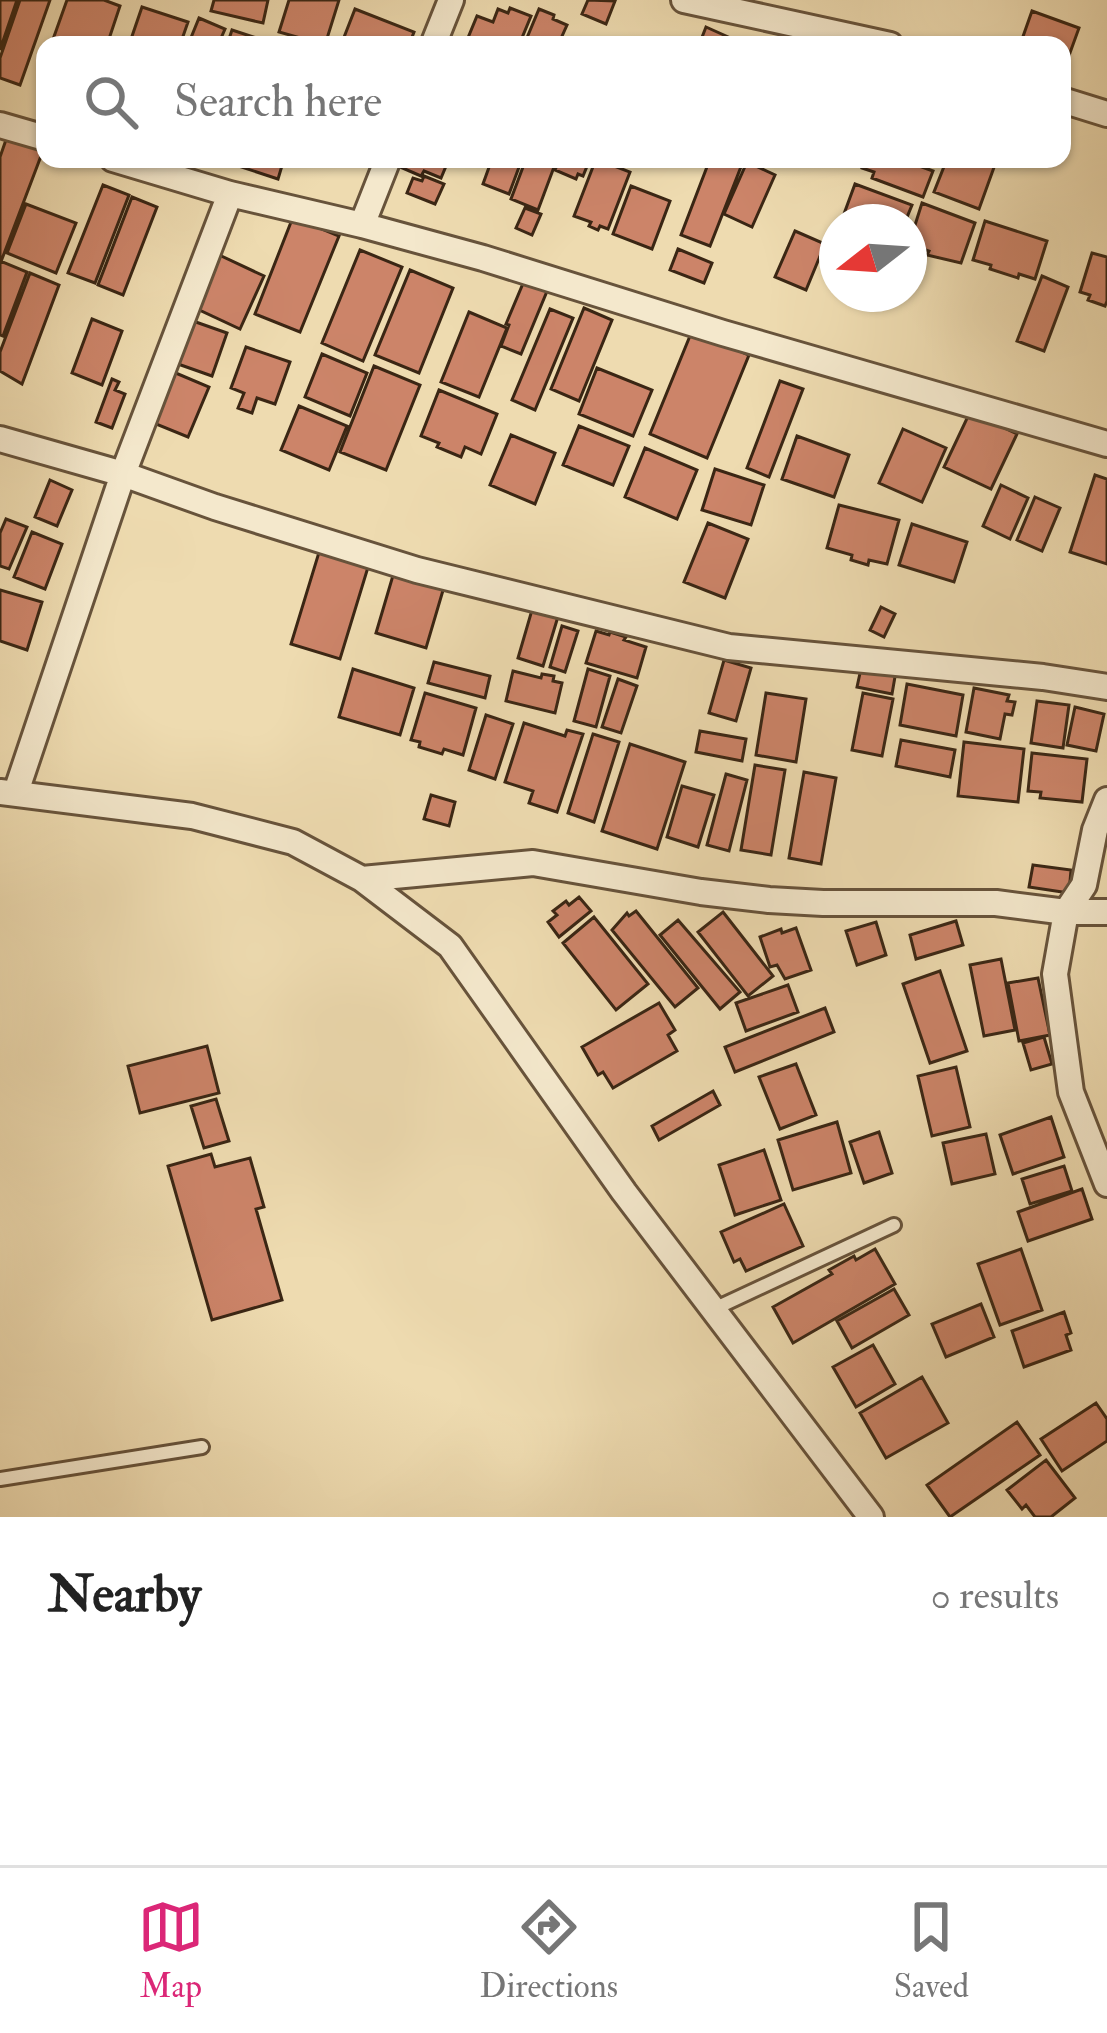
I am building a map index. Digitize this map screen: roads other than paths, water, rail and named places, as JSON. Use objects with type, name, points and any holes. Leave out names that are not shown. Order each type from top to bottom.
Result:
[{"type":"street","points":[[437,36],[451,0]]},
{"type":"street","points":[[684,0],[849,36]]},
{"type":"street","points":[[1071,103],[1107,114]]},
{"type":"street","points":[[0,125],[36,135]]},
{"type":"street","points":[[143,168],[483,258],[1107,444]]},
{"type":"street","points":[[362,225],[384,168]]},
{"type":"street","points":[[230,194],[8,792],[192,816],[293,842],[362,879],[450,946],[624,1192],[871,1517]]},
{"type":"street","points":[[0,439],[417,570],[729,647],[1042,677],[1107,688]]},
{"type":"street","points":[[1107,800],[1095,830],[1084,885],[1066,912],[1055,974],[1072,1092],[1107,1184]]},
{"type":"street","points":[[362,879],[533,862],[769,900],[996,903],[1107,912]]},
{"type":"lane","points":[[714,1310],[894,1225]]},
{"type":"lane","points":[[0,1479],[202,1447]]}]
